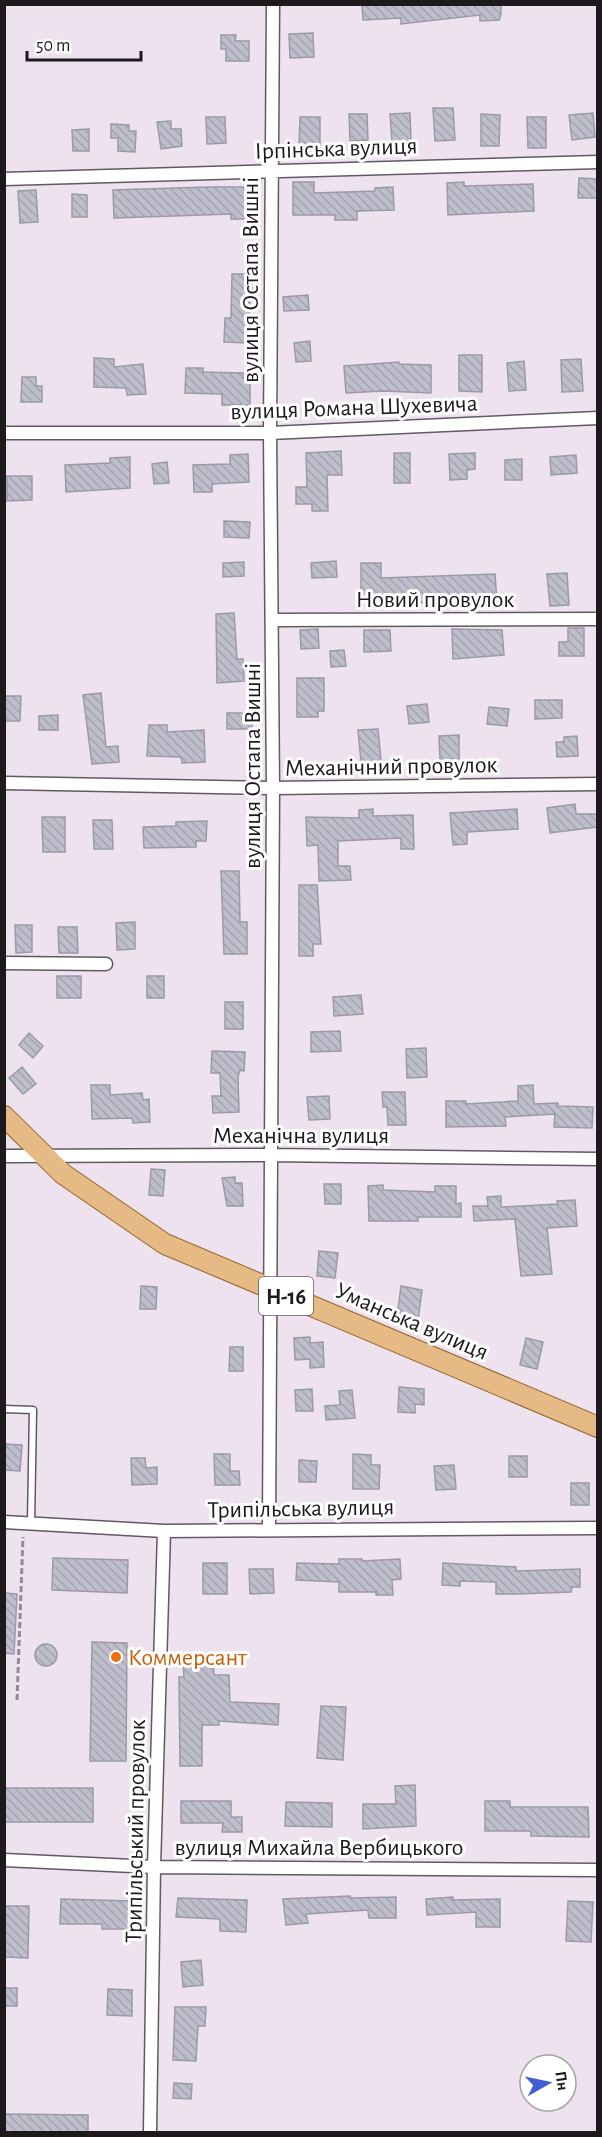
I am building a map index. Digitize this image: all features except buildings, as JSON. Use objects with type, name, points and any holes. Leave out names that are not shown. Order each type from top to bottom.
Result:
[{"type":"main road","name":"Уманська вулиця","points":[[4,1116],[41,1155],[63,1174],[165,1244],[597,1427]]},
{"type":"street","name":"вулиця Остапа Вишні","points":[[269,1528],[273,788],[270,433],[273,4]]},
{"type":"street","name":"Ірпінська вулиця","points":[[4,179],[597,162]]},
{"type":"street","name":"вулиця Романа Шухевича","points":[[4,433],[270,433],[597,417]]},
{"type":"street","name":"Новий провулок","points":[[273,620],[597,619]]},
{"type":"street","name":"Механічний провулок","points":[[4,783],[273,788],[597,784]]},
{"type":"street","points":[[4,963],[106,964]]},
{"type":"street","name":"Механічна вулиця","points":[[4,1156],[271,1155],[597,1159]]},
{"type":"street","name":"Трипільська вулиця","points":[[4,1522],[164,1531],[269,1528],[597,1528]]},
{"type":"street","name":"Трипільський провулок","points":[[150,2133],[154,1867],[164,1531]]},
{"type":"street","name":"вулиця Михайла Вербицького","points":[[4,1860],[154,1867],[597,1870]]},
{"type":"lane","points":[[4,1409],[33,1410],[31,1523]]},
{"type":"path","points":[[17,1700],[23,1534]]},
{"type":"place","name":"Коммерсант","points":[[116,1657]]}]
